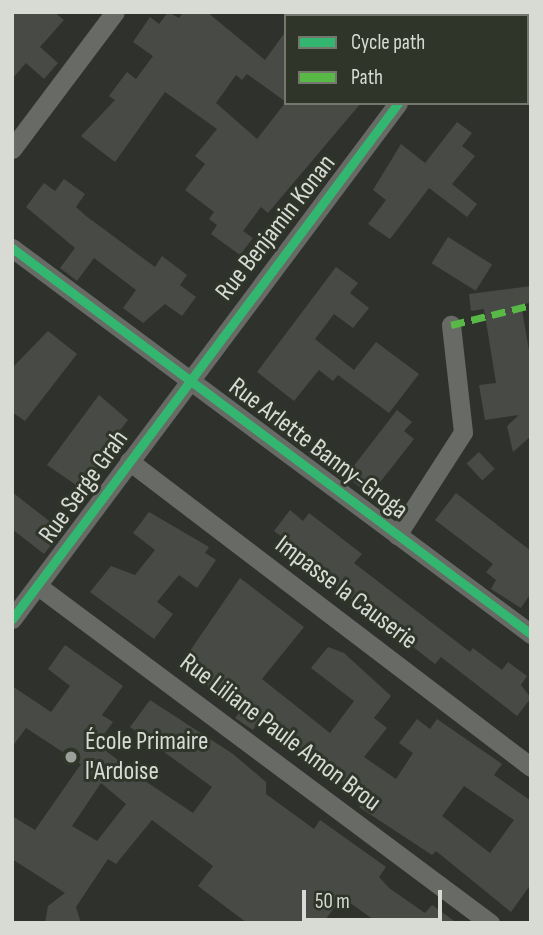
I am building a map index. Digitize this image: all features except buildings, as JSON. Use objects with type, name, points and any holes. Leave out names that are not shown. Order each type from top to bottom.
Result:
[{"type":"street","points":[[12,149],[115,12]]},
{"type":"street","name":"Rue Benjamin Konan","points":[[187,377],[396,105]]},
{"type":"street","name":"Rue Arlette Banny-Groga","points":[[12,248],[531,634]]},
{"type":"street","points":[[397,535],[463,432],[451,325]]},
{"type":"street","name":"Rue Serge Grah","points":[[12,619],[129,461],[187,377]]},
{"type":"street","name":"Impasse la Causerie","points":[[129,461],[531,767]]},
{"type":"street","name":"Rue Liliane Paule Amon Brou","points":[[38,586],[490,923]]},
{"type":"marked path","points":[[451,325],[531,305]]},
{"type":"cycle path","points":[[12,619],[397,105]]},
{"type":"cycle path","points":[[12,248],[531,634]]},
{"type":"place","name":"École Primaire l'Ardoise","points":[[71,757]]}]
